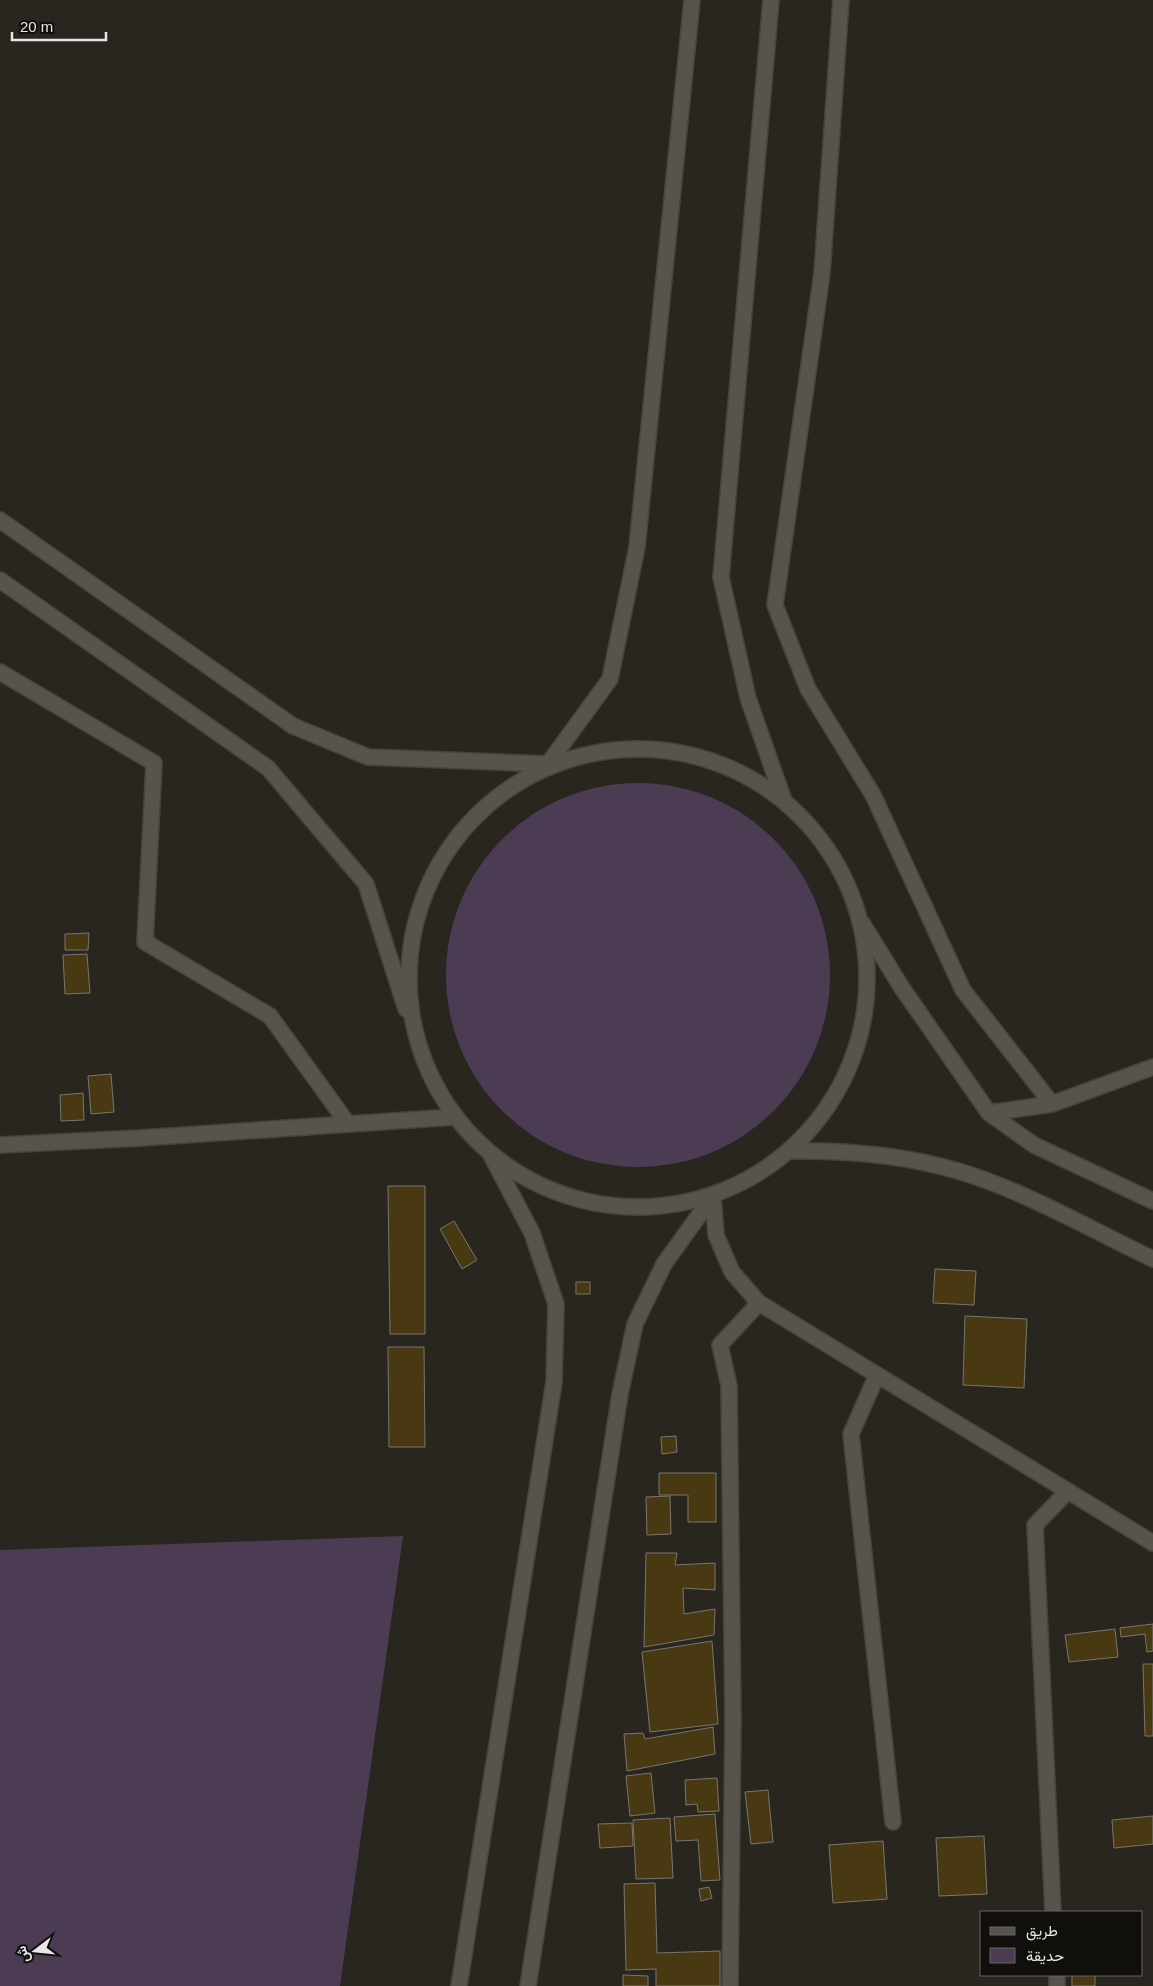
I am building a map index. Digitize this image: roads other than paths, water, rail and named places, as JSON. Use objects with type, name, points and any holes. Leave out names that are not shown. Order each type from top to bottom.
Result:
[{"type":"main road","points":[[421,1056],[407,970],[426,885],[475,813],[548,764],[610,679],[637,547],[692,0]]},
{"type":"main road","points":[[771,0],[721,578],[748,698],[783,798]]},
{"type":"main road","points":[[841,0],[822,273],[775,605],[808,688],[873,795],[963,990],[1052,1104]]},
{"type":"main road","points":[[0,520],[293,726],[368,757],[548,764],[628,746],[710,758],[783,798],[833,854],[862,923],[902,988],[989,1113],[1034,1145],[1153,1201]]},
{"type":"main road","points":[[0,580],[268,768],[366,884],[421,1056],[454,1117],[491,1155],[559,1194],[636,1209],[713,1196],[769,1168],[816,1125],[849,1071],[868,998],[862,923]]},
{"type":"main road","points":[[0,672],[154,763],[145,942],[270,1016],[348,1124]]},
{"type":"main road","points":[[989,1113],[1052,1104],[1153,1066]]},
{"type":"main road","points":[[0,1144],[140,1138],[454,1117]]},
{"type":"main road","points":[[788,1151],[832,1150],[876,1154],[958,1171],[997,1185],[1153,1259]]},
{"type":"main road","points":[[459,1986],[554,1382],[556,1304],[532,1232],[491,1155]]},
{"type":"main road","points":[[713,1196],[716,1234],[732,1272],[759,1303],[1153,1543]]},
{"type":"main road","points":[[528,1986],[620,1394],[635,1324],[664,1264],[713,1196]]},
{"type":"main road","points":[[730,1986],[733,1720],[728,1386],[720,1345],[759,1303]]},
{"type":"main road","points":[[877,1375],[852,1434],[893,1822]]},
{"type":"main road","points":[[1053,1911],[1035,1525],[1068,1491]]}]
